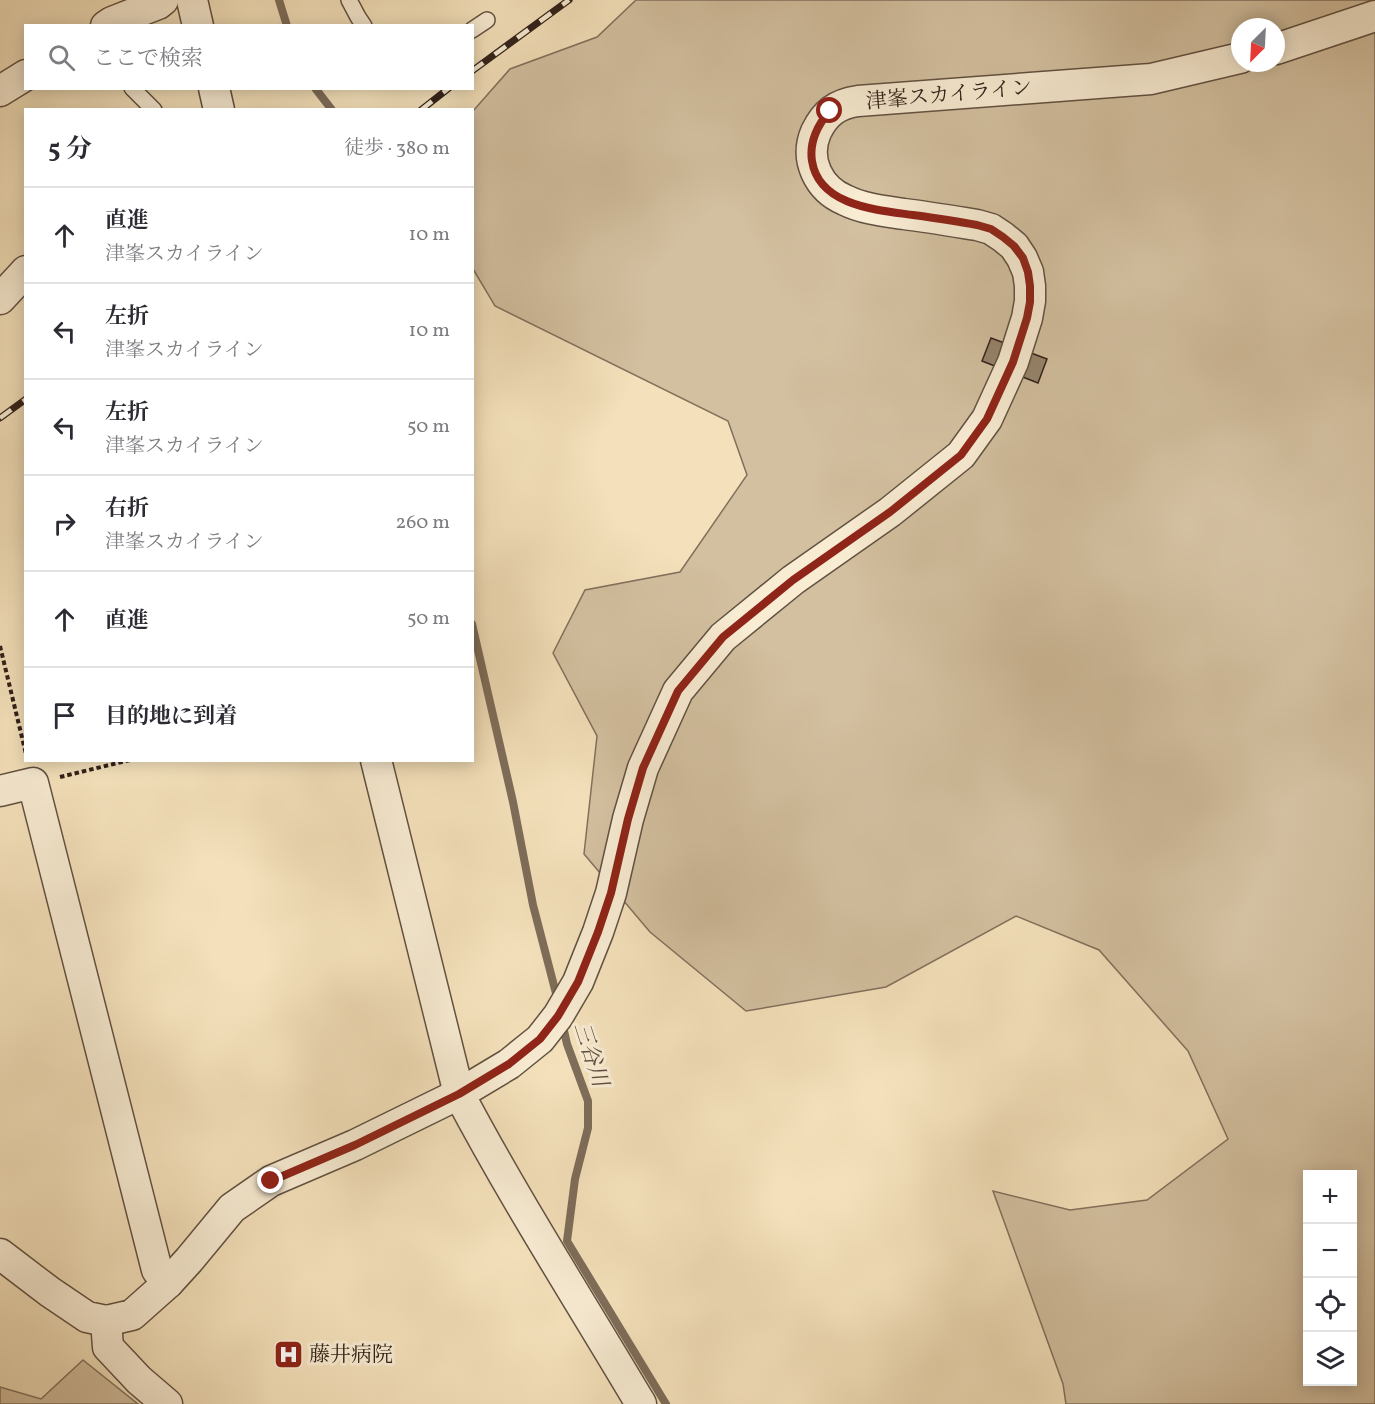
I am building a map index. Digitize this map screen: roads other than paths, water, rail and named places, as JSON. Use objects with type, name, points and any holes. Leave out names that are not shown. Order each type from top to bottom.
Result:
[{"type":"street","points":[[109,24],[163,0]]},
{"type":"street","points":[[192,0],[198,24]]},
{"type":"street","points":[[1285,46],[1375,16]]},
{"type":"street","name":"津峯スカイライン","points":[[106,1321],[132,1315],[168,1283],[232,1208],[271,1181],[355,1145],[459,1094],[509,1064],[540,1039],[558,1016],[578,982],[598,932],[611,893],[628,819],[643,768],[678,691],[723,637],[793,580],[890,512],[961,455],[987,419],[1013,362],[1027,318],[1030,302],[1028,272],[1023,258],[1014,246],[991,229],[861,206],[835,195],[825,187],[815,172],[811,155],[815,135],[830,111],[847,103],[1150,79],[1231,60]]},
{"type":"street","points":[[0,91],[24,76]]},
{"type":"street","points":[[214,90],[218,108]]},
{"type":"street","points":[[0,298],[24,273]]},
{"type":"street","points":[[376,762],[459,1094],[641,1404]]},
{"type":"street","points":[[0,791],[33,783],[157,1270],[168,1283]]},
{"type":"street","points":[[0,1254],[87,1317],[106,1321],[108,1347],[138,1380],[167,1404]]},
{"type":"lane","points":[[349,0],[363,24]]},
{"type":"lane","points":[[474,29],[487,20]]},
{"type":"lane","points":[[134,90],[152,108]]},
{"type":"waterway","name":"三谷川","points":[[279,0],[286,24]]},
{"type":"waterway","name":"三谷川","points":[[317,90],[330,108]]},
{"type":"waterway","name":"三谷川","points":[[474,633],[513,802],[533,905],[558,1001]]},
{"type":"waterway","name":"三谷川","points":[[562,1022],[567,1044],[588,1101],[588,1128],[575,1179],[567,1241],[666,1404]]},
{"type":"railway","points":[[474,70],[569,0]]},
{"type":"railway","points":[[424,108],[446,90]]},
{"type":"railway","points":[[0,418],[24,400]]},
{"type":"place","name":"藤井病院","points":[[288,1354]]}]
